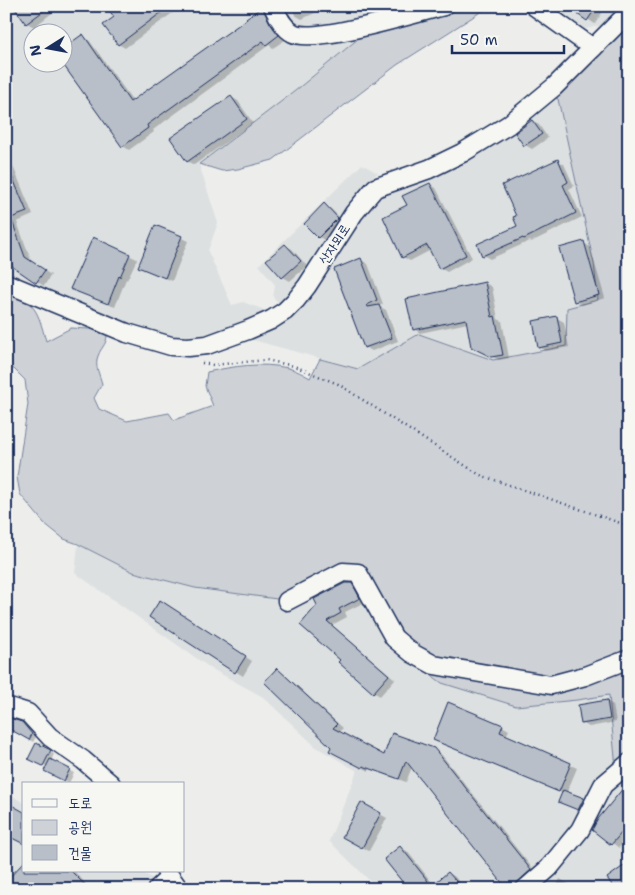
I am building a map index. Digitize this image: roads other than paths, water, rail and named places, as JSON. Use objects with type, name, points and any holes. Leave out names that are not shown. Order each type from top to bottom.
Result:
[{"type":"street","points":[[273,6],[286,28],[294,34],[310,36],[353,29],[444,6]]},
{"type":"street","points":[[534,6],[594,48]]},
{"type":"street","name":"산자뫼로","points":[[6,283],[127,333],[171,346],[207,345],[271,320],[285,311],[296,300],[354,213],[375,188],[429,169],[454,157],[508,125],[554,87],[629,12]]},
{"type":"street","points":[[288,601],[342,572],[358,572],[394,638],[412,653],[434,665],[551,686],[585,676],[629,659]]},
{"type":"street","points":[[6,706],[28,713],[50,737],[83,760],[109,782]]},
{"type":"street","points":[[525,889],[549,868],[580,830],[603,785],[629,763]]}]
